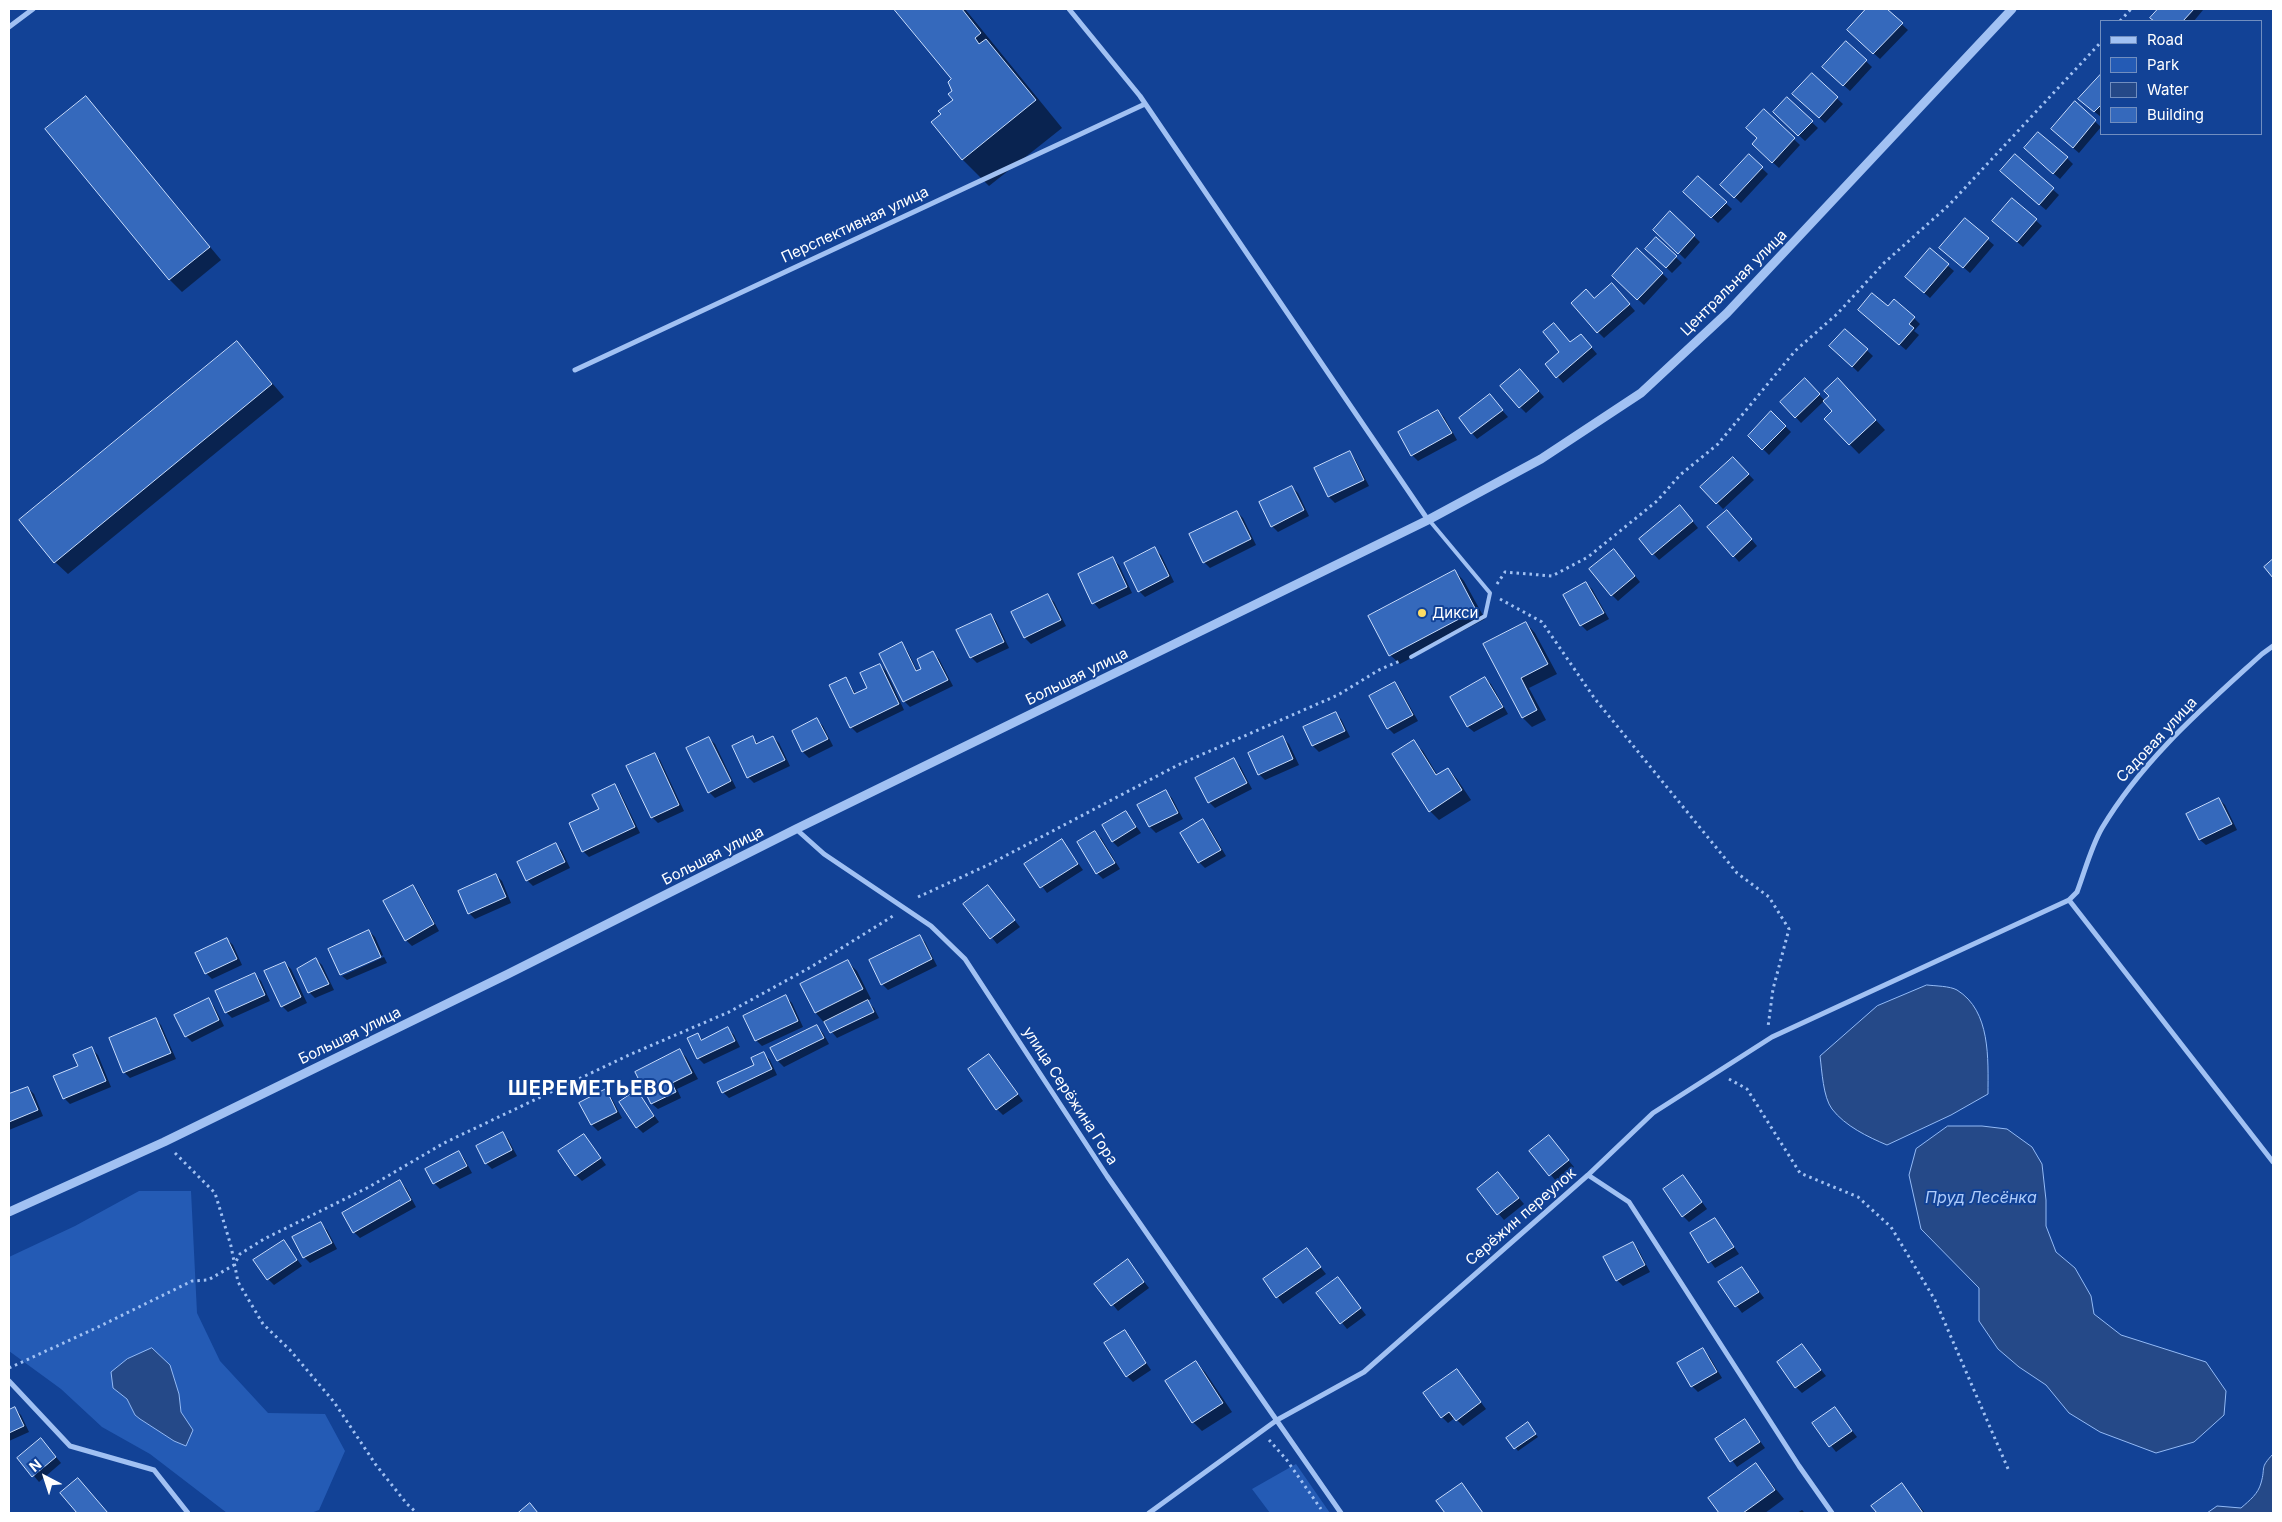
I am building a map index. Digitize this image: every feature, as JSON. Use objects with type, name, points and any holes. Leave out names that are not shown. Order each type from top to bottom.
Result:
[{"type":"street","points":[[9,27],[32,9]]},
{"type":"street","points":[[1069,9],[1145,104],[1428,520]]},
{"type":"street","name":"Центральная улица","points":[[1428,520],[1541,459],[1641,393],[1727,313],[2012,9]]},
{"type":"street","name":"Перспективная улица","points":[[575,370],[1145,104]]},
{"type":"street","name":"Большая улица","points":[[9,1212],[164,1142],[508,974],[796,829],[1428,520]]},
{"type":"street","name":"Садовая улица","points":[[2069,900],[2077,892],[2101,830],[2132,783],[2187,722],[2273,646]]},
{"type":"street","name":"улица Серёжина Гора","points":[[796,829],[824,854],[931,926],[965,958],[1107,1176],[1342,1513]]},
{"type":"street","points":[[1588,1174],[1653,1113],[1772,1037],[2069,900],[2273,1162]]},
{"type":"street","name":"Серёжин переулок","points":[[1277,1420],[1364,1372],[1588,1174],[1629,1202],[1798,1466],[1832,1513]]},
{"type":"street","points":[[9,1381],[70,1446],[154,1470],[188,1513]]},
{"type":"street","points":[[1149,1513],[1277,1420]]},
{"type":"lane","points":[[1411,657],[1485,616],[1490,593],[1428,520]]},
{"type":"path","points":[[2121,20],[2131,9]]},
{"type":"path","points":[[1490,593],[1505,572],[1552,576],[1588,557],[1657,501],[1680,475],[1718,444],[1795,352],[1837,314],[1884,263],[1949,205],[2100,43]]},
{"type":"path","points":[[1514,606],[1542,622],[1594,699],[1738,873],[1769,897],[1789,929],[1773,989],[1768,1026],[1772,1037]]},
{"type":"path","points":[[918,897],[988,865],[1178,765],[1338,695],[1379,670],[1411,657]]},
{"type":"path","points":[[9,1368],[192,1281],[208,1280],[234,1265],[240,1254],[256,1244],[369,1187],[444,1143],[629,1055],[729,1012],[811,967],[893,916]]},
{"type":"path","points":[[1717,1072],[1746,1089],[1800,1173],[1858,1197],[1891,1227],[1935,1300],[2009,1471]]},
{"type":"path","points":[[164,1142],[215,1194],[238,1282],[263,1324],[290,1350],[334,1402],[376,1465],[407,1504],[417,1513]]},
{"type":"path","points":[[1265,1429],[1269,1441],[1286,1459],[1324,1513]]},
{"type":"green space","points":[[139,1191],[191,1191],[197,1313],[220,1361],[268,1413],[325,1414],[345,1451],[319,1510],[311,1513],[227,1513],[150,1454],[102,1427],[61,1389],[9,1351],[9,1257],[75,1226]],"holes":[[[179,1394],[181,1412],[193,1430],[186,1446],[174,1441],[140,1419],[135,1415],[127,1399]]]},
{"type":"green space","points":[[1296,1464],[1330,1513],[1270,1513],[1252,1489]]},
{"type":"water","points":[[1927,985],[1957,990],[1968,999],[1976,1010],[1982,1023],[1987,1051],[1988,1094],[1951,1115],[1887,1145],[1850,1126],[1832,1109],[1825,1091],[1820,1056],[1877,1006]]},
{"type":"water","name":"Пруд Лесёнка","points":[[1948,1126],[1982,1126],[2007,1129],[2032,1147],[2042,1164],[2046,1200],[2046,1226],[2056,1252],[2075,1268],[2091,1296],[2094,1314],[2121,1335],[2206,1362],[2226,1391],[2224,1415],[2194,1442],[2156,1453],[2100,1432],[2069,1413],[2046,1385],[2019,1367],[1998,1349],[1979,1321],[1979,1288],[1921,1229],[1909,1175],[1916,1149]]},
{"type":"water","points":[[152,1348],[170,1365],[179,1394],[181,1412],[193,1430],[186,1446],[174,1441],[140,1419],[135,1415],[127,1399],[113,1388],[111,1372],[127,1359]]},
{"type":"water","points":[[2273,1454],[2273,1513],[2207,1513],[2217,1506],[2241,1508],[2248,1502],[2258,1490],[2264,1465]]},
{"type":"building","points":[[894,9],[962,9],[981,33],[975,38],[979,44],[986,39],[1036,100],[962,160],[931,122],[941,114],[938,111],[953,100],[948,94],[952,91],[948,82],[951,79]]},
{"type":"building","points":[[1866,9],[1887,9],[1903,23],[1873,54],[1847,30]]},
{"type":"building","points":[[2158,9],[2194,9],[2184,20],[2153,20],[2150,18]]},
{"type":"building","points":[[1846,41],[1867,60],[1843,86],[1822,67]]},
{"type":"building","points":[[1812,73],[1838,97],[1819,118],[1792,94]]},
{"type":"building","points":[[2100,75],[2100,106],[2094,112],[2078,99]]},
{"type":"building","points":[[86,96],[210,247],[169,280],[45,129]]},
{"type":"building","points":[[1787,97],[1813,121],[1798,136],[1773,112]]},
{"type":"building","points":[[2075,101],[2096,120],[2073,148],[2051,129]]},
{"type":"building","points":[[1764,109],[1795,138],[1772,163],[1752,144],[1757,138],[1746,128]]},
{"type":"building","points":[[2038,132],[2068,157],[2053,174],[2024,148]]},
{"type":"building","points":[[1749,154],[1763,167],[1734,198],[1720,185]]},
{"type":"building","points":[[2015,154],[2054,188],[2039,205],[2000,171]]},
{"type":"building","points":[[1698,176],[1727,202],[1711,218],[1683,192]]},
{"type":"building","points":[[2012,198],[2037,219],[2017,242],[1992,221]]},
{"type":"building","points":[[1670,211],[1695,235],[1678,254],[1653,230]]},
{"type":"building","points":[[1965,218],[1989,238],[1963,268],[1939,248]]},
{"type":"building","points":[[1656,237],[1677,256],[1666,268],[1645,249]]},
{"type":"building","points":[[1637,248],[1663,273],[1637,300],[1612,276]]},
{"type":"building","points":[[1930,248],[1949,264],[1924,293],[1905,277]]},
{"type":"building","points":[[1612,283],[1630,304],[1597,333],[1571,303],[1586,289],[1594,298]]},
{"type":"building","points":[[1872,293],[1888,306],[1894,299],[1915,317],[1909,324],[1914,328],[1899,345],[1858,310]]},
{"type":"building","points":[[1554,323],[1570,342],[1581,334],[1592,347],[1556,378],[1545,364],[1559,352],[1543,332]]},
{"type":"building","points":[[1845,329],[1868,349],[1852,367],[1829,346]]},
{"type":"building","points":[[237,341],[272,384],[54,563],[19,520]]},
{"type":"building","points":[[1520,369],[1539,391],[1519,408],[1500,386]]},
{"type":"building","points":[[1805,378],[1820,394],[1795,418],[1780,402]]},
{"type":"building","points":[[1838,378],[1876,420],[1849,445],[1824,419],[1832,411],[1823,401],[1829,396],[1824,391]]},
{"type":"building","points":[[1490,394],[1503,410],[1471,434],[1459,418]]},
{"type":"building","points":[[1438,410],[1452,433],[1411,456],[1398,432]]},
{"type":"building","points":[[1771,411],[1786,426],[1762,450],[1748,436]]},
{"type":"building","points":[[1350,451],[1364,480],[1328,497],[1314,468]]},
{"type":"building","points":[[1733,457],[1749,474],[1716,504],[1700,487]]},
{"type":"building","points":[[1292,486],[1304,510],[1271,527],[1259,502]]},
{"type":"building","points":[[1680,505],[1693,521],[1652,555],[1639,539]]},
{"type":"building","points":[[1727,510],[1752,539],[1733,557],[1707,527]]},
{"type":"building","points":[[1237,511],[1251,539],[1203,563],[1189,534]]},
{"type":"building","points":[[1155,547],[1169,576],[1138,592],[1124,563]]},
{"type":"building","points":[[1614,549],[1635,576],[1611,596],[1589,569]]},
{"type":"building","points":[[1113,557],[1127,587],[1092,604],[1078,574]]},
{"type":"building","points":[[2273,559],[2273,578],[2264,567]]},
{"type":"building","name":"Дикси","points":[[1455,570],[1476,610],[1389,656],[1368,616]]},
{"type":"building","points":[[1586,582],[1604,613],[1580,626],[1563,595]]},
{"type":"building","points":[[1048,594],[1061,620],[1024,638],[1011,612]]},
{"type":"building","points":[[991,614],[1004,642],[970,658],[956,630]]},
{"type":"building","points":[[1526,622],[1548,664],[1521,678],[1537,710],[1522,718],[1483,644]]},
{"type":"building","points":[[902,642],[916,671],[921,669],[917,659],[933,651],[948,680],[903,702],[879,654]]},
{"type":"building","points":[[880,664],[899,704],[850,728],[829,685],[846,677],[854,694],[867,688],[860,673]]},
{"type":"building","points":[[1485,677],[1503,707],[1467,727],[1450,697]]},
{"type":"building","points":[[1395,682],[1413,715],[1387,729],[1369,696]]},
{"type":"building","points":[[1336,712],[1345,731],[1312,746],[1303,727]]},
{"type":"building","points":[[817,718],[828,739],[802,752],[792,731]]},
{"type":"building","points":[[753,736],[756,744],[773,736],[785,760],[747,778],[732,746]]},
{"type":"building","points":[[1283,736],[1293,759],[1258,775],[1248,753]]},
{"type":"building","points":[[709,737],[731,781],[708,793],[686,748]]},
{"type":"building","points":[[1414,740],[1436,775],[1448,768],[1462,790],[1429,812],[1392,754]]},
{"type":"building","points":[[655,753],[679,805],[651,818],[626,766]]},
{"type":"building","points":[[1234,758],[1247,783],[1208,803],[1195,778]]},
{"type":"building","points":[[615,784],[635,827],[582,852],[569,823],[599,809],[592,795]]},
{"type":"building","points":[[1166,790],[1178,813],[1149,827],[1137,805]]},
{"type":"building","points":[[2219,798],[2232,824],[2199,840],[2186,814]]},
{"type":"building","points":[[1126,811],[1136,827],[1112,842],[1102,825]]},
{"type":"building","points":[[1203,819],[1221,850],[1198,863],[1180,833]]},
{"type":"building","points":[[1095,831],[1115,863],[1096,874],[1077,842]]},
{"type":"building","points":[[1062,839],[1078,864],[1040,888],[1024,864]]},
{"type":"building","points":[[556,843],[565,862],[526,881],[517,862]]},
{"type":"building","points":[[496,874],[506,897],[468,914],[458,891]]},
{"type":"building","points":[[413,885],[434,924],[405,941],[383,901]]},
{"type":"building","points":[[988,885],[1015,920],[990,939],[963,904]]},
{"type":"building","points":[[369,930],[381,957],[340,975],[328,949]]},
{"type":"building","points":[[920,935],[932,959],[881,985],[869,960]]},
{"type":"building","points":[[227,938],[237,959],[205,974],[195,953]]},
{"type":"building","points":[[316,958],[329,984],[308,993],[297,969]]},
{"type":"building","points":[[848,960],[863,989],[815,1013],[800,984]]},
{"type":"building","points":[[285,962],[301,997],[281,1007],[264,971]]},
{"type":"building","points":[[255,973],[265,995],[225,1013],[215,991]]},
{"type":"building","points":[[786,995],[798,1021],[755,1041],[743,1016]]},
{"type":"building","points":[[209,998],[219,1020],[185,1037],[174,1015]]},
{"type":"building","points":[[868,1000],[874,1012],[830,1033],[824,1022]]},
{"type":"building","points":[[156,1018],[171,1053],[123,1073],[109,1038]]},
{"type":"building","points":[[817,1025],[824,1038],[777,1061],[770,1048]]},
{"type":"building","points":[[728,1027],[735,1041],[697,1059],[687,1038],[698,1033],[701,1040]]},
{"type":"building","points":[[92,1047],[106,1081],[63,1099],[53,1076],[78,1066],[73,1055]]},
{"type":"building","points":[[680,1049],[692,1073],[672,1083],[676,1092],[651,1104],[635,1072]]},
{"type":"building","points":[[764,1052],[772,1069],[722,1093],[717,1082],[754,1065],[751,1058]]},
{"type":"building","points":[[989,1054],[1018,1094],[996,1110],[968,1069]]},
{"type":"building","points":[[28,1087],[38,1110],[9,1122],[9,1094]]},
{"type":"building","points":[[606,1089],[617,1112],[591,1125],[579,1103]]},
{"type":"building","points":[[637,1090],[654,1116],[636,1128],[619,1102]]},
{"type":"building","points":[[503,1132],[512,1150],[485,1164],[476,1146]]},
{"type":"building","points":[[584,1134],[601,1158],[575,1176],[558,1151]]},
{"type":"building","points":[[1549,1135],[1569,1160],[1549,1176],[1529,1151]]},
{"type":"building","points":[[459,1151],[467,1166],[433,1184],[425,1169]]},
{"type":"building","points":[[1498,1172],[1519,1198],[1497,1215],[1477,1189]]},
{"type":"building","points":[[1683,1175],[1702,1202],[1682,1217],[1663,1189]]},
{"type":"building","points":[[400,1180],[411,1200],[353,1233],[342,1213]]},
{"type":"building","points":[[1715,1218],[1734,1247],[1708,1263],[1690,1233]]},
{"type":"building","points":[[321,1222],[332,1243],[303,1258],[292,1237]]},
{"type":"building","points":[[284,1240],[297,1260],[267,1280],[253,1260]]},
{"type":"building","points":[[1633,1242],[1645,1265],[1616,1281],[1603,1257]]},
{"type":"building","points":[[1307,1248],[1321,1267],[1276,1298],[1263,1279]]},
{"type":"building","points":[[1128,1259],[1144,1282],[1111,1306],[1094,1284]]},
{"type":"building","points":[[1742,1267],[1759,1292],[1735,1307],[1718,1282]]},
{"type":"building","points":[[1338,1277],[1361,1308],[1340,1324],[1316,1293]]},
{"type":"building","points":[[1125,1330],[1146,1363],[1126,1377],[1104,1343]]},
{"type":"building","points":[[1802,1344],[1821,1370],[1795,1388],[1777,1362]]},
{"type":"building","points":[[1703,1348],[1717,1372],[1691,1387],[1677,1363]]},
{"type":"building","points":[[1196,1361],[1223,1403],[1192,1423],[1165,1381]]},
{"type":"building","points":[[1457,1369],[1481,1402],[1456,1421],[1449,1412],[1441,1418],[1423,1393]]},
{"type":"building","points":[[15,1407],[24,1426],[9,1433],[9,1410]]},
{"type":"building","points":[[1835,1407],[1852,1431],[1829,1447],[1812,1423]]},
{"type":"building","points":[[1745,1419],[1760,1442],[1730,1462],[1715,1439]]},
{"type":"building","points":[[1528,1422],[1536,1434],[1514,1449],[1506,1438]]},
{"type":"building","points":[[41,1438],[56,1457],[32,1477],[17,1458]]},
{"type":"building","points":[[1756,1463],[1775,1490],[1743,1513],[1719,1513],[1708,1498]]},
{"type":"building","points":[[78,1478],[108,1513],[77,1513],[60,1493]]},
{"type":"building","points":[[1462,1483],[1483,1513],[1445,1513],[1436,1501]]},
{"type":"building","points":[[1902,1483],[1923,1513],[1877,1513],[1871,1506]]},
{"type":"building","points":[[530,1503],[538,1513],[518,1513]]},
{"type":"place","name":"Дикси","points":[[1422,613]]},
{"type":"district","name":"ШЕРЕМЕТЬЕВО","points":[[591,1089]]}]
